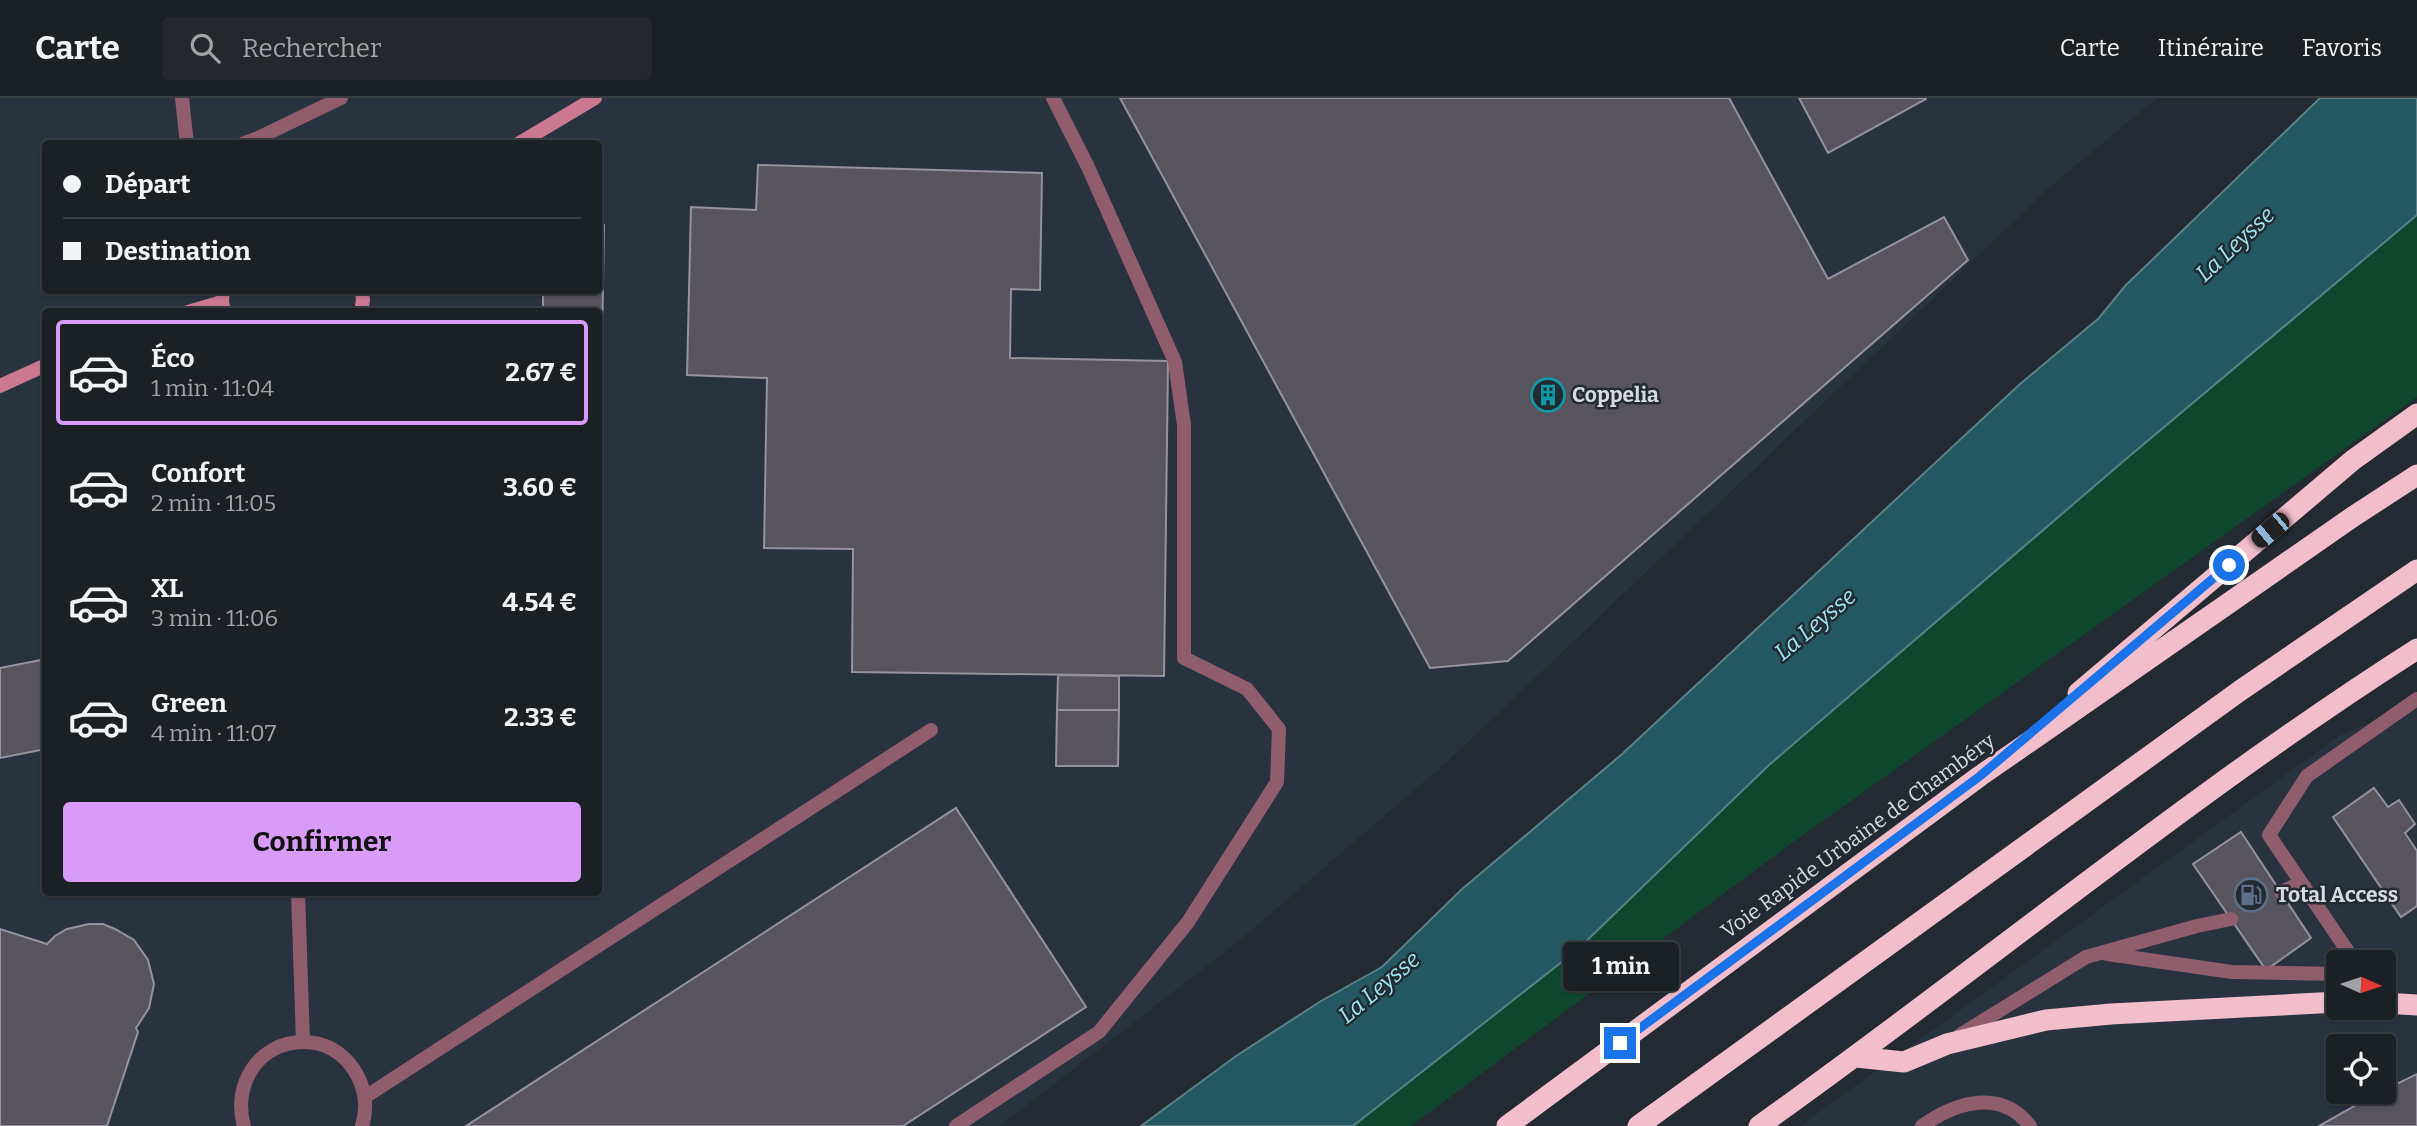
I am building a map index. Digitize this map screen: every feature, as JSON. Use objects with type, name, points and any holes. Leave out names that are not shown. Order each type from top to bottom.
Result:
[{"type":"highway","points":[[1980,776],[2353,460],[2417,414]]},
{"type":"highway","name":"Voie Rapide Urbaine de Chambéry","points":[[1507,1126],[1980,776],[2417,475]]},
{"type":"highway","points":[[1638,1126],[2241,690],[2417,570]]},
{"type":"highway","points":[[1759,1126],[1856,1057],[2252,758],[2417,649]]},
{"type":"highway","points":[[1856,1057],[1904,1062],[1947,1044],[2046,1020],[2326,1003]]},
{"type":"highway","points":[[2396,1004],[2417,1006]]},
{"type":"street","points":[[181,98],[186,140]]},
{"type":"street","points":[[253,140],[341,98]]},
{"type":"street","points":[[525,140],[595,98]]},
{"type":"street","points":[[956,1126],[1099,1032],[1188,922],[1277,782],[1279,729],[1247,689],[1184,658],[1184,425],[1175,362],[1088,167],[1053,98]]},
{"type":"street","points":[[201,308],[223,301]]},
{"type":"street","points":[[0,386],[42,367]]},
{"type":"street","points":[[2347,950],[2269,835],[2307,776],[2417,699]]},
{"type":"street","points":[[365,1097],[931,730]]},
{"type":"street","points":[[2281,892],[2301,883]]},
{"type":"street","points":[[298,896],[303,1042]]},
{"type":"street","points":[[1947,1044],[2086,957],[2231,919]]},
{"type":"street","points":[[2098,953],[2232,972],[2326,974]]},
{"type":"street","points":[[244,1126],[240,1112],[241,1091],[249,1072],[263,1056],[282,1045],[303,1042],[321,1044],[338,1052],[351,1064],[361,1080],[365,1097],[362,1126]]},
{"type":"street","points":[[1922,1126],[1961,1105],[1976,1102],[2008,1107],[2021,1115],[2029,1126]]},
{"type":"shaded area","points":[[0,98],[2157,98],[2051,186],[1447,762],[1239,941],[1000,1126],[0,1126]]},
{"type":"shaded area","points":[[2417,703],[2417,1126],[1800,1126],[2339,736]]},
{"type":"green space","points":[[2417,216],[2417,397],[1785,848],[1411,1126],[1353,1126],[1577,950],[1769,765],[2126,459]]},
{"type":"water","name":"La Leysse","points":[[2320,98],[2417,98],[2417,215],[2126,459],[1769,765],[1577,950],[1353,1126],[1141,1126],[1236,1056],[1321,1001],[1382,967],[1461,890],[1621,755],[2020,384],[2099,318],[2125,286]]},
{"type":"building","name":"Coppelia","points":[[1120,98],[1729,98],[1828,279],[1944,217],[1968,260],[1508,661],[1430,668]]},
{"type":"building","points":[[1799,98],[1926,98],[1926,99],[1828,153]]},
{"type":"building","points":[[758,165],[1042,173],[1040,290],[1011,289],[1010,358],[1168,361],[1164,676],[852,672],[853,549],[764,548],[767,378],[687,375],[691,207],[756,210]]},
{"type":"building","points":[[604,225],[602,350],[602,308],[543,308],[543,294],[602,294]]},
{"type":"building","points":[[42,660],[42,750],[0,758],[0,668]]},
{"type":"building","points":[[1058,675],[1119,676],[1119,710],[1057,710]]},
{"type":"building","points":[[1057,710],[1119,710],[1118,766],[1056,766]]},
{"type":"building","points":[[2374,788],[2388,807],[2399,800],[2415,824],[2405,833],[2417,851],[2417,906],[2401,917],[2333,817]]},
{"type":"building","points":[[956,808],[1086,1007],[903,1126],[466,1126]]},
{"type":"building","points":[[2241,832],[2311,938],[2266,970],[2193,864]]},
{"type":"building","points":[[103,924],[134,940],[148,960],[154,984],[149,1008],[136,1028],[138,1032],[107,1126],[0,1126],[0,929],[47,944],[67,929]]},
{"type":"building","points":[[2417,1074],[2417,1126],[2319,1126],[2358,1104],[2396,1104],[2396,1084]]},
{"type":"place","name":"Coppelia","points":[[1548,395]]},
{"type":"place","name":"Total Access","points":[[2251,895]]},
{"type":"route","points":[[1620,1043],[1980,776],[2229,565]]}]
